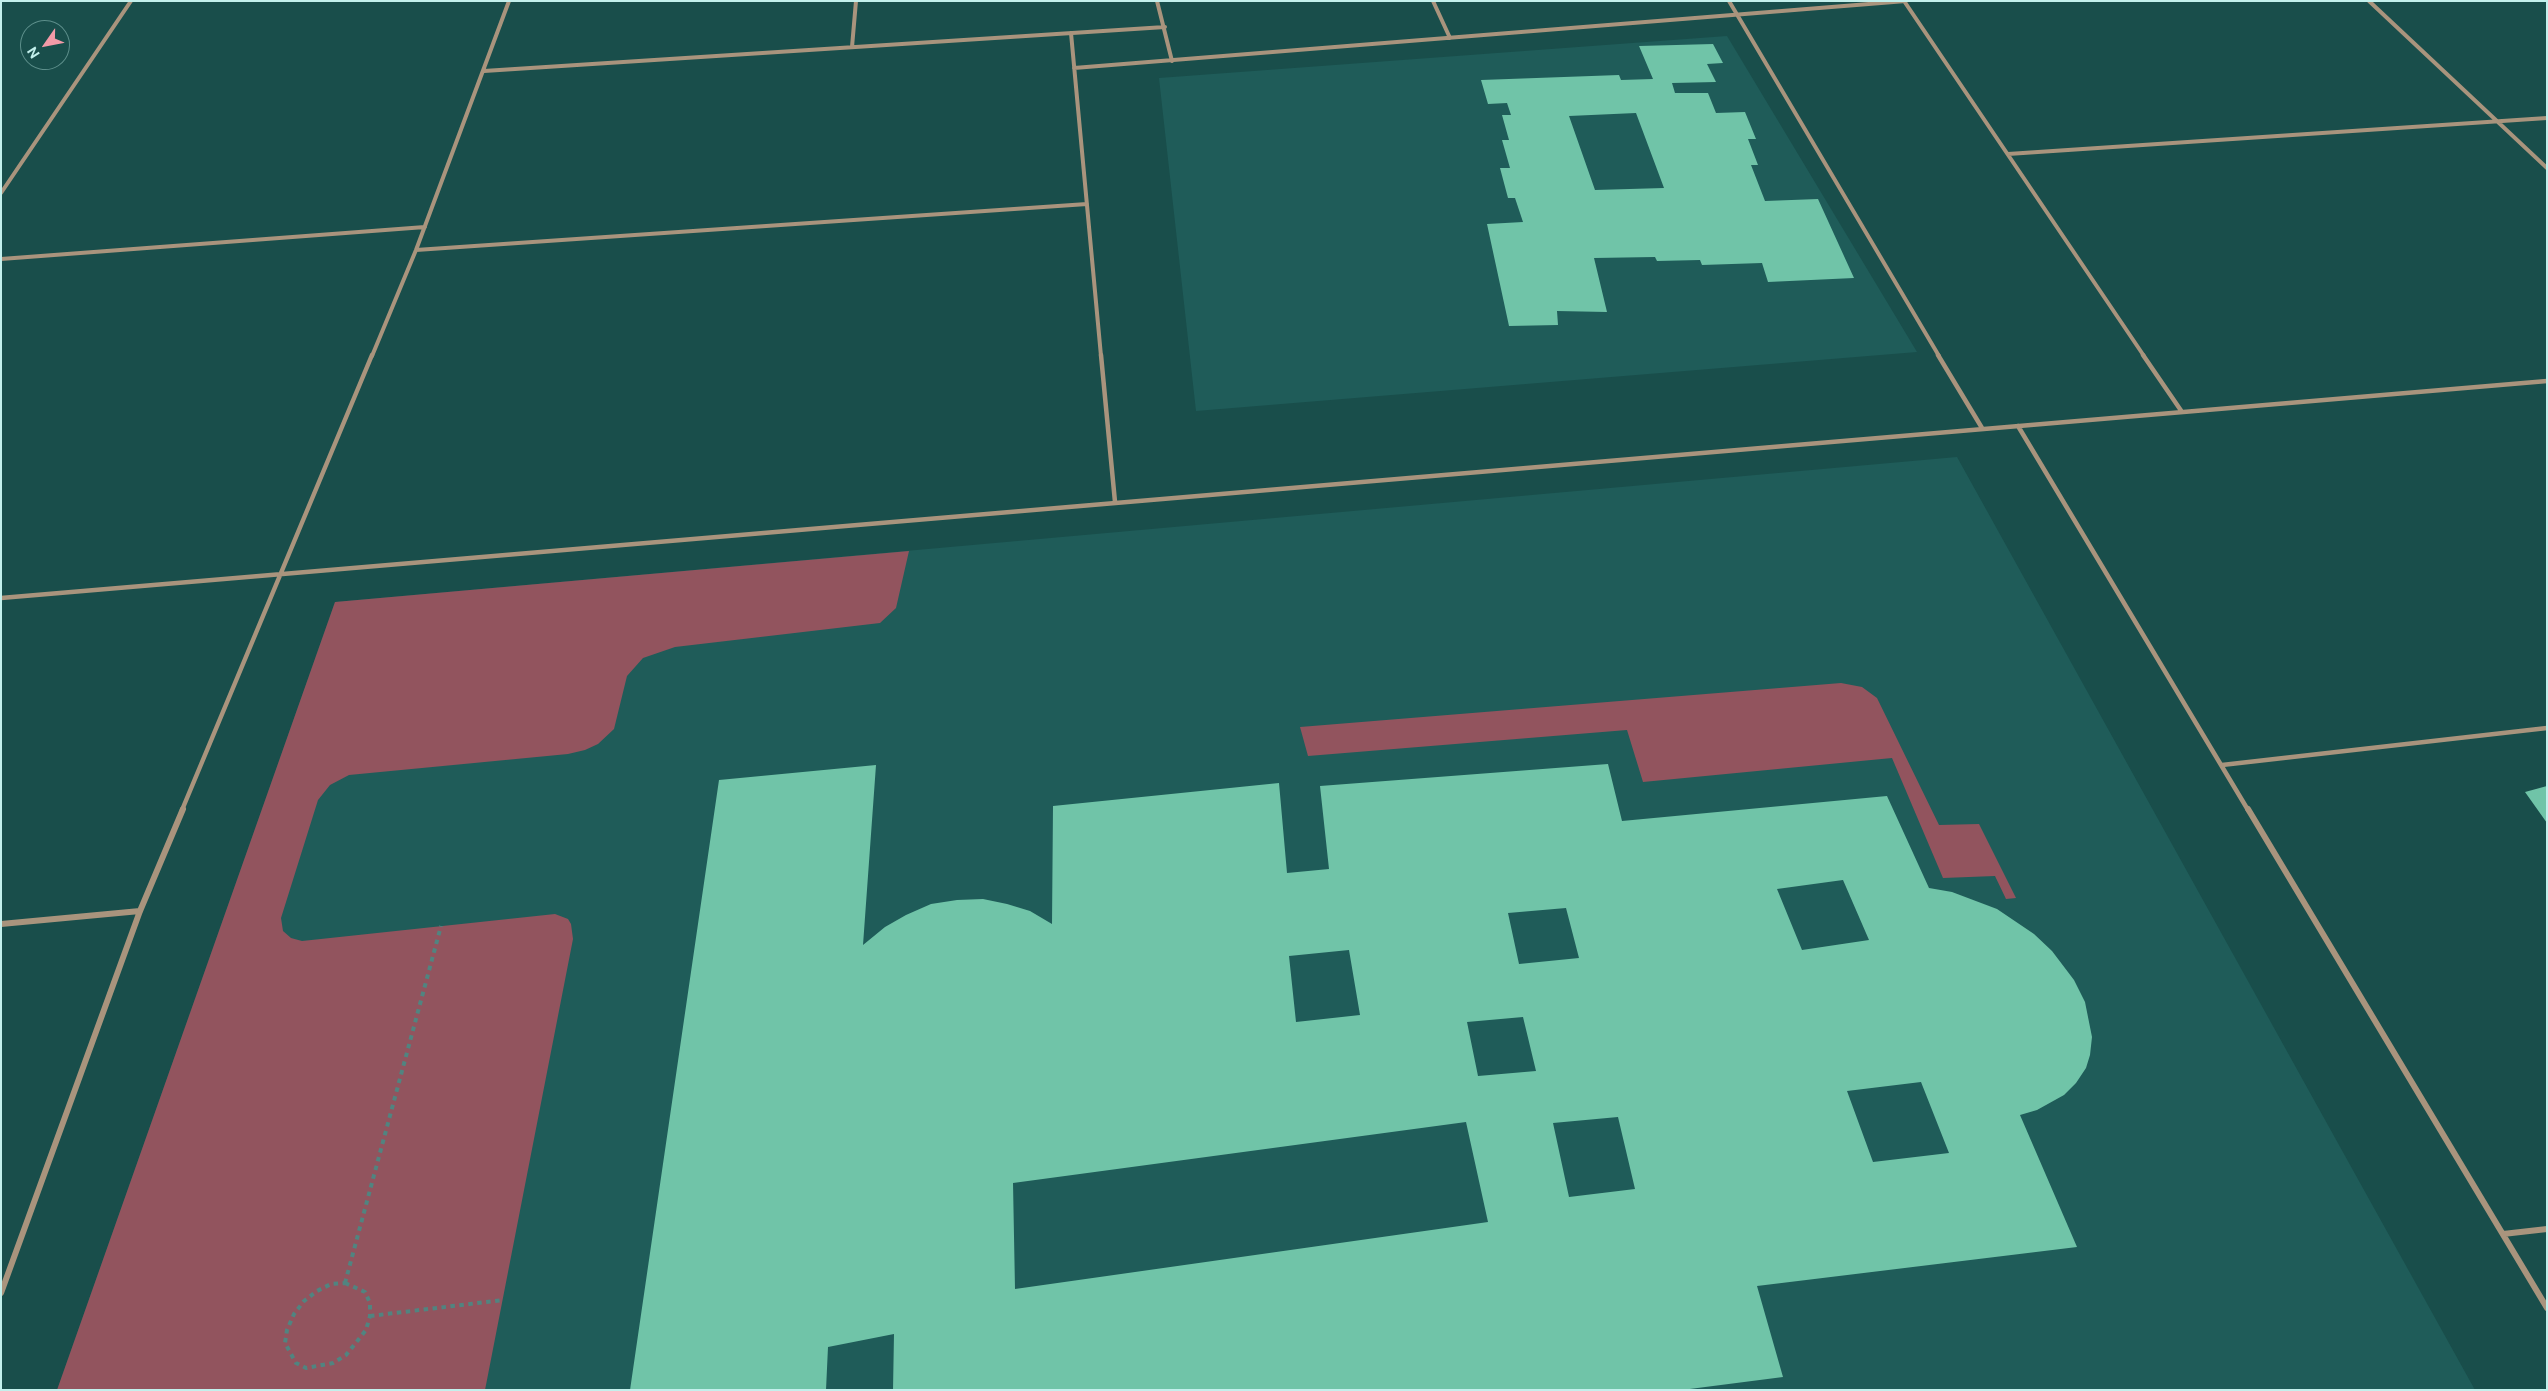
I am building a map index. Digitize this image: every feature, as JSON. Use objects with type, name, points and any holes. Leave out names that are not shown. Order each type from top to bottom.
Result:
[{"type":"street","points":[[1,193],[131,1]]},
{"type":"street","points":[[1,1293],[140,911],[416,250],[510,1]]},
{"type":"street","points":[[852,47],[856,1]]},
{"type":"street","points":[[1157,1],[1172,61]]},
{"type":"street","points":[[1433,1],[1450,38]]},
{"type":"street","points":[[1729,1],[1740,15],[1982,428]]},
{"type":"street","points":[[1074,68],[1905,1],[2182,412]]},
{"type":"street","points":[[2369,1],[2547,168]]},
{"type":"street","points":[[484,71],[1165,27]]},
{"type":"street","points":[[1071,33],[1115,502]]},
{"type":"street","points":[[2008,154],[2547,118]]},
{"type":"street","points":[[416,250],[1087,204]]},
{"type":"street","points":[[1,259],[425,227]]},
{"type":"street","points":[[1,598],[2547,380]]},
{"type":"street","points":[[2018,426],[2547,1308]]},
{"type":"street","points":[[2222,765],[2547,728]]},
{"type":"street","points":[[1,924],[140,911]]},
{"type":"street","points":[[2503,1234],[2547,1229]]},
{"type":"path","points":[[345,1282],[441,926]]},
{"type":"path","points":[[345,1282],[365,1292],[370,1303],[370,1316],[366,1330],[357,1343],[346,1355],[333,1363],[313,1368],[296,1363],[285,1343],[287,1330],[294,1314],[304,1301],[330,1284],[345,1282]]},
{"type":"path","points":[[370,1316],[503,1300]]},
{"type":"shaded area","points":[[1727,36],[1917,352],[1196,411],[1159,78]]},
{"type":"shaded area","points":[[1957,457],[2475,1390],[57,1390],[335,602]]},
{"type":"shaded area","points":[[909,551],[896,608],[880,623],[675,647],[643,658],[627,676],[614,729],[598,744],[585,750],[568,754],[349,775],[330,785],[318,800],[281,918],[283,931],[291,938],[302,941],[555,914],[568,919],[571,924],[573,939],[485,1390],[57,1390],[335,602]]},
{"type":"shaded area","points":[[1841,683],[1862,687],[1877,698],[1939,825],[1979,824],[2016,898],[2006,899],[1995,876],[1943,878],[1892,758],[1643,782],[1627,730],[1308,756],[1300,727]]},
{"type":"building","points":[[1713,44],[1723,63],[1707,64],[1716,82],[1672,83],[1675,93],[1708,93],[1716,113],[1745,112],[1756,139],[1748,139],[1758,165],[1751,165],[1765,201],[1818,199],[1854,278],[1768,282],[1762,263],[1702,265],[1700,260],[1657,261],[1655,257],[1594,258],[1607,312],[1557,311],[1558,325],[1509,326],[1487,224],[1523,222],[1515,198],[1508,198],[1500,168],[1510,168],[1502,140],[1509,140],[1502,115],[1511,115],[1507,103],[1488,104],[1481,80],[1619,75],[1621,80],[1653,79],[1639,46]],"holes":[[[1636,113],[1664,188],[1595,190],[1569,116]]]},
{"type":"building","points":[[1608,764],[1622,821],[1887,796],[1929,888],[1952,892],[1997,909],[2034,934],[2052,951],[2074,980],[2085,1002],[2092,1037],[2086,1068],[2076,1083],[2064,1095],[2037,1110],[2020,1115],[2077,1247],[1757,1286],[1783,1377],[1682,1390],[893,1390],[894,1334],[828,1347],[826,1390],[630,1390],[719,780],[876,765],[863,945],[885,927],[906,915],[931,904],[957,900],[983,899],[1007,904],[1030,911],[1052,924],[1053,806],[1279,783],[1287,873],[1329,869],[1320,786]],"holes":[[[1843,880],[1869,940],[1802,950],[1777,889]],[[1566,908],[1579,958],[1519,964],[1508,913]],[[1349,950],[1360,1015],[1296,1022],[1289,956]],[[1523,1017],[1536,1071],[1478,1076],[1467,1022]],[[1921,1082],[1949,1153],[1873,1162],[1847,1091]],[[1618,1117],[1635,1189],[1569,1197],[1553,1123]],[[1466,1122],[1488,1222],[1015,1289],[1013,1183]]]},
{"type":"building","points":[[2547,786],[2547,823],[2525,792]]}]
